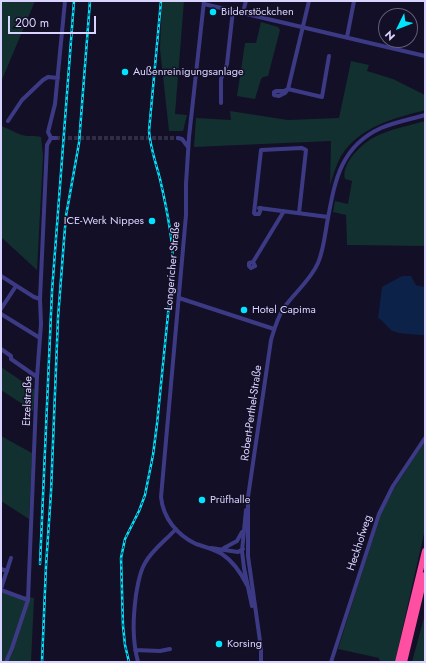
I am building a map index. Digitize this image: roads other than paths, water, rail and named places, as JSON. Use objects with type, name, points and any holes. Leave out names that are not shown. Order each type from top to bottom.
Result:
[{"type":"highway","points":[[398,662],[425,551]]},
{"type":"highway","points":[[404,662],[425,575]]},
{"type":"street","name":"Etzelstraße","points":[[6,662],[28,600],[37,377],[41,324],[40,299],[47,145],[51,138],[48,134],[48,129],[53,113],[58,78],[65,1]]},
{"type":"street","points":[[243,12],[246,1]]},
{"type":"street","points":[[309,1],[288,89],[322,97],[329,56]]},
{"type":"street","points":[[347,37],[354,1]]},
{"type":"street","points":[[204,2],[425,56]]},
{"type":"street","name":"Longericher Straße","points":[[204,2],[188,147],[186,215],[161,490],[162,504],[165,514],[176,529],[189,540],[222,554],[234,564],[247,585]]},
{"type":"street","points":[[220,103],[222,80],[227,64],[233,10]]},
{"type":"street","points":[[8,121],[22,100],[43,80],[48,77],[58,78]]},
{"type":"street","name":"Robert-Perthel-Straße","points":[[259,633],[247,585],[242,551],[243,529],[274,329],[283,309],[309,279],[316,267],[320,255],[336,179],[349,154],[362,140],[386,126],[425,116]]},
{"type":"street","points":[[51,138],[56,138]]},
{"type":"street","points":[[188,147],[185,142],[178,138],[189,138]]},
{"type":"street","points":[[261,208],[260,213],[257,215],[254,213],[261,150],[302,148],[306,150],[299,213]]},
{"type":"street","points":[[255,207],[328,217]]},
{"type":"street","points":[[254,262],[284,211]]},
{"type":"street","points":[[1,276],[34,297],[40,299]]},
{"type":"street","points":[[1,309],[16,286]]},
{"type":"street","points":[[179,298],[274,329]]},
{"type":"street","points":[[1,314],[40,338]]},
{"type":"street","points":[[1,349],[11,356],[11,359],[37,377]]},
{"type":"street","name":"Heckhofweg","points":[[331,662],[378,514],[393,486],[425,438]]},
{"type":"street","name":"Robert-Perthel-Straße","points":[[248,500],[248,556],[259,633],[261,662]]},
{"type":"street","points":[[138,662],[135,650],[133,627],[139,574],[150,556],[176,529]]},
{"type":"street","points":[[222,549],[236,541],[243,529]]},
{"type":"street","points":[[248,543],[242,551],[248,556]]},
{"type":"street","name":"Longericher Straße","points":[[205,547],[242,551]]},
{"type":"street","points":[[11,558],[1,590],[28,600]]},
{"type":"street","points":[[1,569],[7,571]]},
{"type":"street","points":[[135,650],[160,651],[170,649]]},
{"type":"water","points":[[402,276],[411,276],[416,285],[424,287],[425,335],[396,332],[391,330],[378,318],[382,287]]},
{"type":"tunnel","points":[[56,138],[178,138]]},
{"type":"railway","points":[[40,564],[52,291],[74,1]]},
{"type":"railway","points":[[42,662],[58,318],[66,216],[79,143],[90,1]]},
{"type":"railway","points":[[129,662],[123,626],[121,558],[125,539],[145,495],[153,455],[173,264],[169,222],[149,131],[161,1]]},
{"type":"place","name":"Bilderstöckchen","points":[[213,12]]},
{"type":"place","name":"Außenreinigungsanlage","points":[[125,72]]},
{"type":"place","name":"ICE-Werk Nippes","points":[[152,221]]},
{"type":"place","name":"Hotel Capima","points":[[244,310]]},
{"type":"place","name":"Prüfhalle","points":[[202,500]]},
{"type":"place","name":"Korsing","points":[[219,644]]}]
